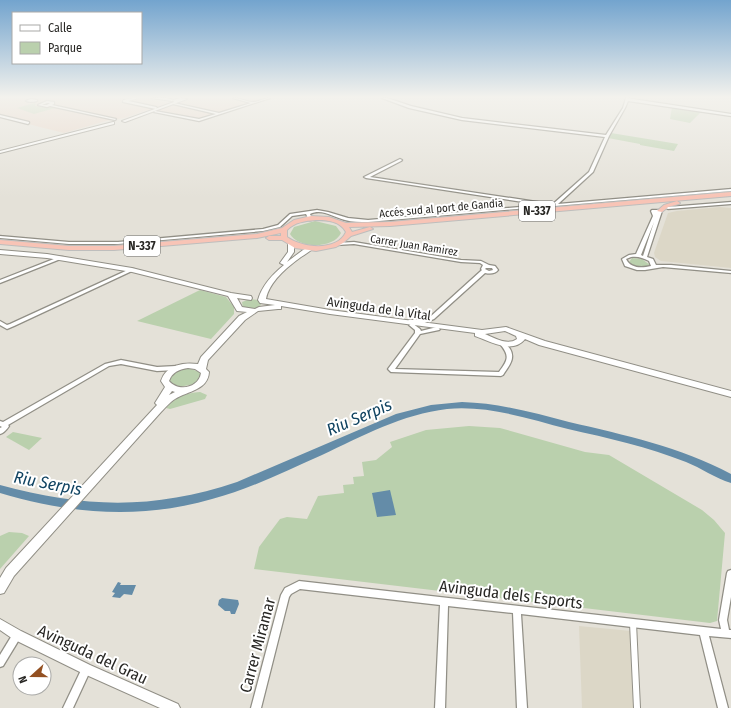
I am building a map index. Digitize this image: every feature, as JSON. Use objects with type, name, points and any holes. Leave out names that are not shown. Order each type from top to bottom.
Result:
[{"type":"highway","points":[[660,211],[666,206],[675,204],[731,196]]},
{"type":"highway","name":"Accés sud al port de Gandia","points":[[0,242],[70,248],[105,248],[249,236],[284,230],[296,221],[310,215],[344,224],[390,224],[731,196]]},
{"type":"highway","name":"Accés sud al port de Gandia","points":[[337,244],[344,240],[348,235],[386,227],[731,196]]},
{"type":"highway","points":[[344,224],[348,229],[348,235]]},
{"type":"highway","points":[[284,230],[284,238],[291,244],[311,248],[337,244]]},
{"type":"highway","name":"N-337","points":[[0,245],[94,252],[266,238],[284,238]]},
{"type":"main road","points":[[0,152],[77,131]]},
{"type":"main road","points":[[186,390],[170,387],[165,381],[166,377],[176,368],[188,365],[200,358],[237,317],[241,301],[249,298],[259,291],[287,258],[293,249],[291,244]]},
{"type":"main road","points":[[0,589],[4,577],[96,477],[104,472],[170,398],[196,387],[204,380],[205,372],[202,368],[202,363],[204,359],[242,318],[263,306],[263,292],[295,258],[311,248]]},
{"type":"main road","name":"Avinguda de la Vital","points":[[0,252],[61,258],[132,270],[231,295],[325,311],[482,332],[495,336]]},
{"type":"main road","points":[[231,295],[239,307],[256,310]]},
{"type":"main road","name":"Avinguda de la Vital","points":[[256,310],[279,306],[495,336]]},
{"type":"main road","points":[[518,340],[514,331],[506,329],[495,336],[503,344],[518,340],[542,344],[731,394]]},
{"type":"main road","points":[[188,365],[202,368]]},
{"type":"main road","points":[[96,477],[97,471],[165,397],[170,387]]},
{"type":"street","points":[[565,131],[607,136]]},
{"type":"street","points":[[553,206],[591,172],[610,131]]},
{"type":"street","points":[[400,160],[366,177],[553,206]]},
{"type":"street","points":[[0,238],[69,243],[132,242],[263,230],[279,226],[291,215],[300,212],[310,215],[319,211],[344,219],[368,221],[731,190]]},
{"type":"street","points":[[668,208],[731,204]]},
{"type":"street","points":[[638,256],[656,215],[653,211],[660,211],[645,253],[645,257]]},
{"type":"street","name":"Carrer Juan Ramirez","points":[[337,244],[354,243],[461,261],[481,262],[486,268],[432,318],[422,322]]},
{"type":"street","points":[[654,264],[649,270],[639,270],[630,267],[624,262],[624,259],[627,257],[638,256],[645,257],[654,264],[731,271]]},
{"type":"street","points":[[0,282],[61,258]]},
{"type":"street","points":[[0,323],[7,327],[12,325],[132,270]]},
{"type":"street","name":"Avinguda de la Vital","points":[[325,311],[347,313]]},
{"type":"street","name":"Avinguda de la Vital","points":[[361,315],[422,322]]},
{"type":"street","points":[[412,325],[418,330],[418,333]]},
{"type":"street","points":[[437,329],[418,333],[391,369],[393,372],[501,374],[518,340]]},
{"type":"street","points":[[503,344],[510,351],[510,356]]},
{"type":"street","points":[[0,432],[6,427],[2,423],[107,365],[122,362],[157,369],[176,368]]},
{"type":"street","points":[[157,369],[166,377]]},
{"type":"street","points":[[729,634],[723,620],[731,573]]},
{"type":"street","name":"Avinguda dels Esports","points":[[288,591],[296,586],[305,584],[729,634]]},
{"type":"street","name":"Carrer Miramar","points":[[256,708],[285,595],[288,591]]},
{"type":"street","points":[[440,708],[444,601]]},
{"type":"street","points":[[517,610],[522,708]]},
{"type":"street","points":[[633,623],[637,708]]},
{"type":"street","name":"Avinguda del Grau","points":[[0,624],[17,635],[162,706],[174,708]]},
{"type":"street","points":[[703,631],[723,708]]},
{"type":"street","points":[[0,663],[17,635]]},
{"type":"street","points":[[68,708],[86,669]]},
{"type":"shaded area","points":[[56,131],[71,131],[64,133]]},
{"type":"shaded area","points":[[720,207],[731,208],[731,268],[661,261],[655,257],[654,253],[668,213]]},
{"type":"shaded area","points":[[579,626],[631,631],[635,708],[582,708]]},
{"type":"green space","points":[[611,133],[678,144],[674,151],[608,138]]},
{"type":"green space","points":[[315,221],[336,226],[341,233],[331,242],[316,245],[300,242],[294,239],[290,234],[294,227]]},
{"type":"green space","points":[[632,258],[642,259],[650,265],[645,268],[635,267],[629,262]]},
{"type":"green space","points":[[200,290],[226,297],[234,307],[234,314],[211,339],[137,321]]},
{"type":"green space","points":[[250,299],[259,300],[261,305],[254,309],[243,308],[242,302]]},
{"type":"green space","points":[[188,368],[200,372],[200,378],[194,384],[179,387],[169,381],[171,375],[178,370]]},
{"type":"green space","points":[[200,392],[207,395],[205,399],[170,409],[166,408],[181,396]]},
{"type":"green space","points":[[469,426],[500,428],[585,452],[609,455],[702,510],[714,520],[725,533],[717,621],[710,623],[254,569],[259,547],[280,519],[287,517],[307,519],[318,496],[344,493],[343,485],[354,484],[353,477],[364,476],[362,462],[376,460],[392,447],[390,442],[426,430]]},
{"type":"green space","points":[[13,432],[42,438],[29,450],[6,437]]},
{"type":"green space","points":[[9,532],[22,533],[29,536],[0,569],[0,536]]},
{"type":"water","points":[[390,490],[396,515],[377,517],[372,493]]},
{"type":"water","points":[[118,582],[121,583],[120,585],[136,585],[132,595],[124,594],[120,598],[112,597],[115,593],[112,592]]},
{"type":"water","points":[[222,598],[238,600],[239,604],[235,614],[231,614],[230,611],[225,611],[218,605],[219,600]]},
{"type":"waterway","name":"Riu Serpis","points":[[0,489],[30,498],[60,504],[90,507],[121,508],[182,502],[212,495],[241,485],[400,416],[431,408],[462,405],[475,405],[514,412],[650,446],[692,460],[731,479]]}]
